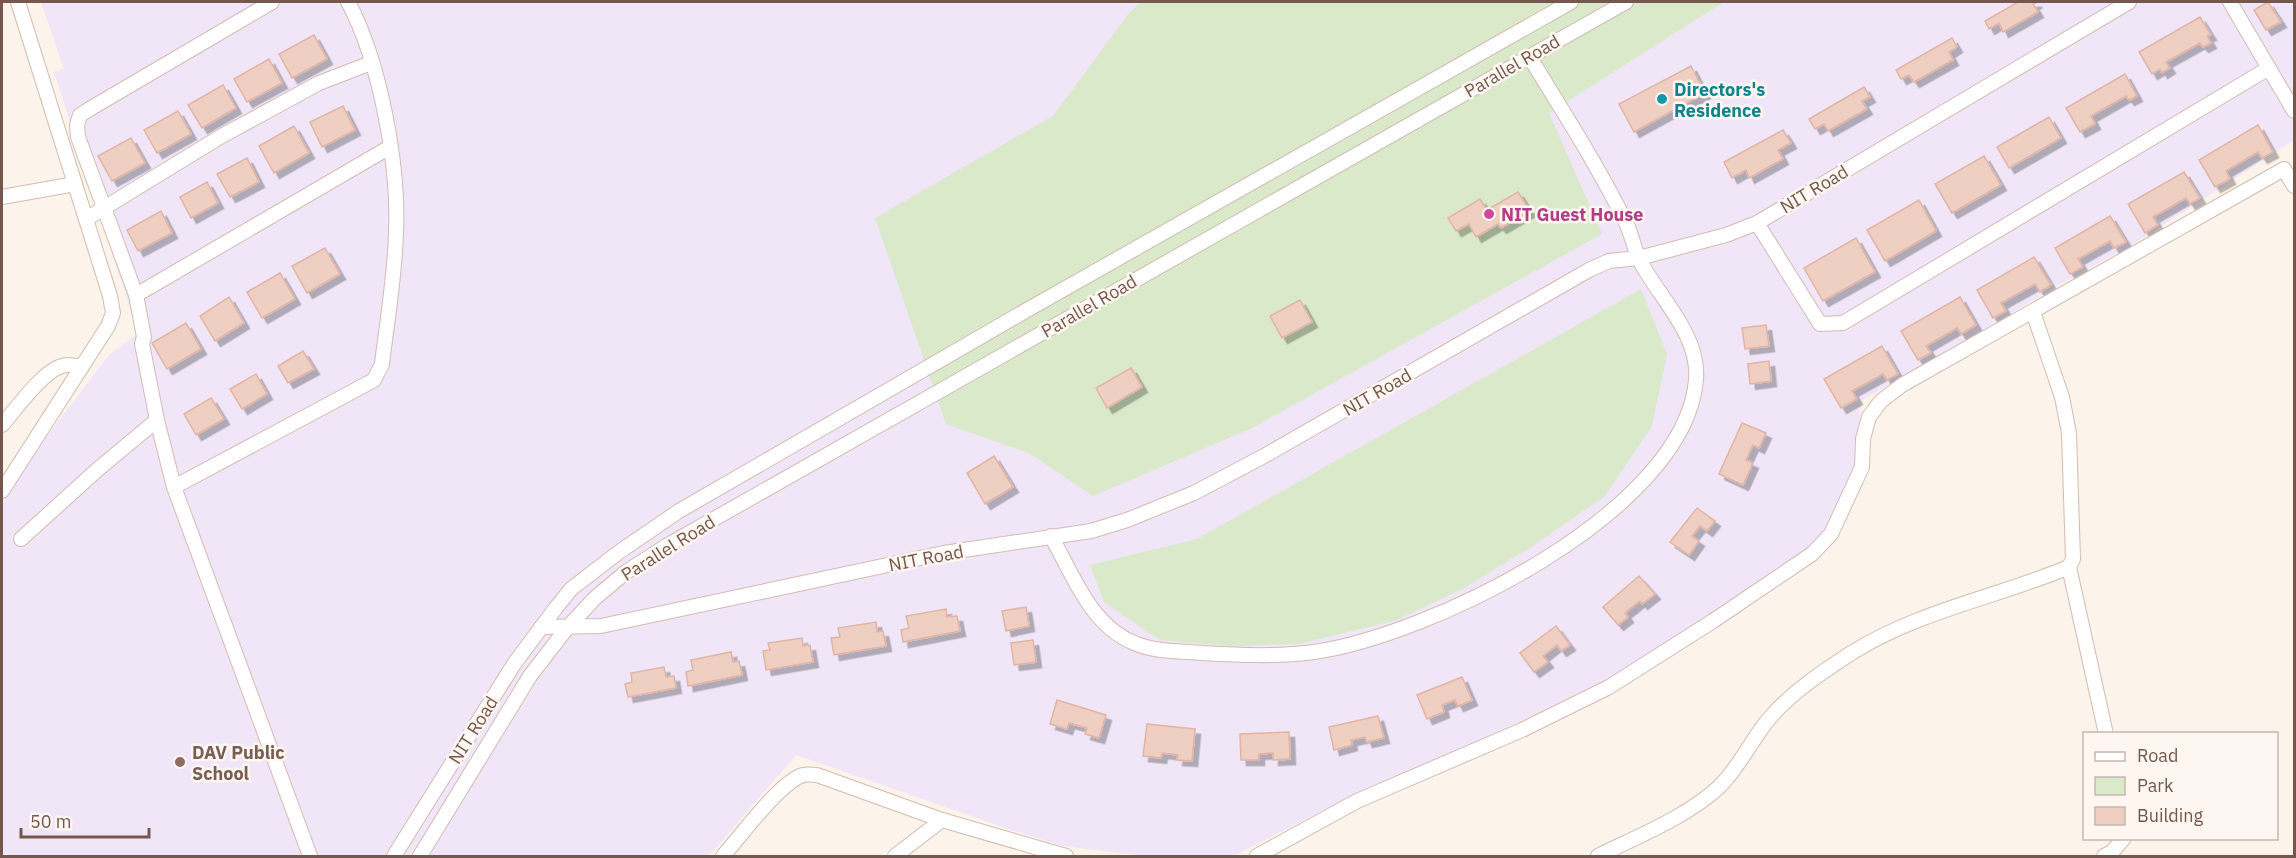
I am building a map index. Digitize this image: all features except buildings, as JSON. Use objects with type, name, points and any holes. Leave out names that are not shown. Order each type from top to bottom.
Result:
[{"type":"street","points":[[2,491],[108,326],[113,313],[110,296],[18,2]]},
{"type":"street","points":[[272,2],[80,115],[77,125],[78,137],[136,295],[144,337],[142,344],[157,420],[174,487],[310,856]]},
{"type":"street","points":[[174,487],[375,380],[382,364],[396,235],[397,191],[378,85],[358,21],[348,2]]},
{"type":"street","name":"Parallel Road","points":[[541,627],[571,589],[619,552],[679,511],[1187,218],[1571,2]]},
{"type":"street","name":"Parallel Road","points":[[567,628],[595,598],[626,572],[668,545],[1626,2]]},
{"type":"street","name":"NIT Road","points":[[394,856],[514,664],[541,627],[601,626],[944,553],[1091,531],[1127,520],[1194,493],[1264,456],[1589,270],[1609,261],[1639,258],[1726,236],[1757,223],[2129,2]]},
{"type":"street","points":[[2230,2],[2295,111]]},
{"type":"street","points":[[1051,536],[1095,613],[1112,632],[1134,644],[1174,651],[1250,656],[1315,652],[1361,641],[1423,620],[1495,587],[1533,567],[1576,539],[1626,500],[1656,465],[1683,426],[1696,379],[1694,357],[1684,333],[1639,258],[1629,228],[1602,177],[1529,56]]},
{"type":"street","points":[[86,219],[240,126],[319,83],[371,63]]},
{"type":"street","points":[[1757,223],[1821,324],[1843,322],[2269,68]]},
{"type":"street","points":[[136,295],[390,147]]},
{"type":"street","points":[[1257,856],[1358,801],[1522,730],[1609,687],[1704,628],[1812,554],[1831,534],[1862,467],[1863,439],[1869,417],[1881,401],[1902,385],[2284,169],[2295,186]]},
{"type":"street","points":[[2,197],[75,184]]},
{"type":"street","points":[[2033,312],[2062,397],[2069,434],[2073,559],[2069,567],[2106,732]]},
{"type":"street","points":[[2,425],[50,372],[70,364],[82,367]]},
{"type":"street","points":[[21,539],[97,470],[157,420]]},
{"type":"street","points":[[1598,856],[1701,803],[1721,785],[1738,764],[1768,719],[1792,696],[1854,652],[1905,625],[2069,567]]},
{"type":"street","name":"NIT Road","points":[[420,856],[531,676],[567,628]]},
{"type":"street","points":[[723,856],[782,789],[806,774],[845,784],[942,820],[1066,856]]},
{"type":"street","points":[[895,856],[942,820]]},
{"type":"street","points":[[2104,856],[2112,852],[2122,840]]},
{"type":"shaded area","points":[[41,2],[2294,2],[2294,140],[2134,244],[1861,401],[1856,469],[1822,535],[1794,559],[1648,655],[1598,684],[1461,750],[1369,787],[1234,856],[1143,856],[1063,846],[796,755],[709,856],[2,856],[2,505],[17,475],[109,355],[138,333],[54,72],[64,69]]},
{"type":"green space","points":[[1141,2],[1724,2],[1549,113],[1602,234],[1250,429],[1093,496],[1029,453],[946,424],[875,218],[1053,116],[1129,13]]},
{"type":"green space","points":[[1641,289],[1667,354],[1652,426],[1605,496],[1531,547],[1464,588],[1397,620],[1299,644],[1229,646],[1160,640],[1104,602],[1090,565],[1197,539]]},
{"type":"place","name":"Directors's Residence","points":[[1662,99]]},
{"type":"place","name":"NIT Guest House","points":[[1489,214]]},
{"type":"place","name":"DAV Public School","points":[[180,762]]}]
